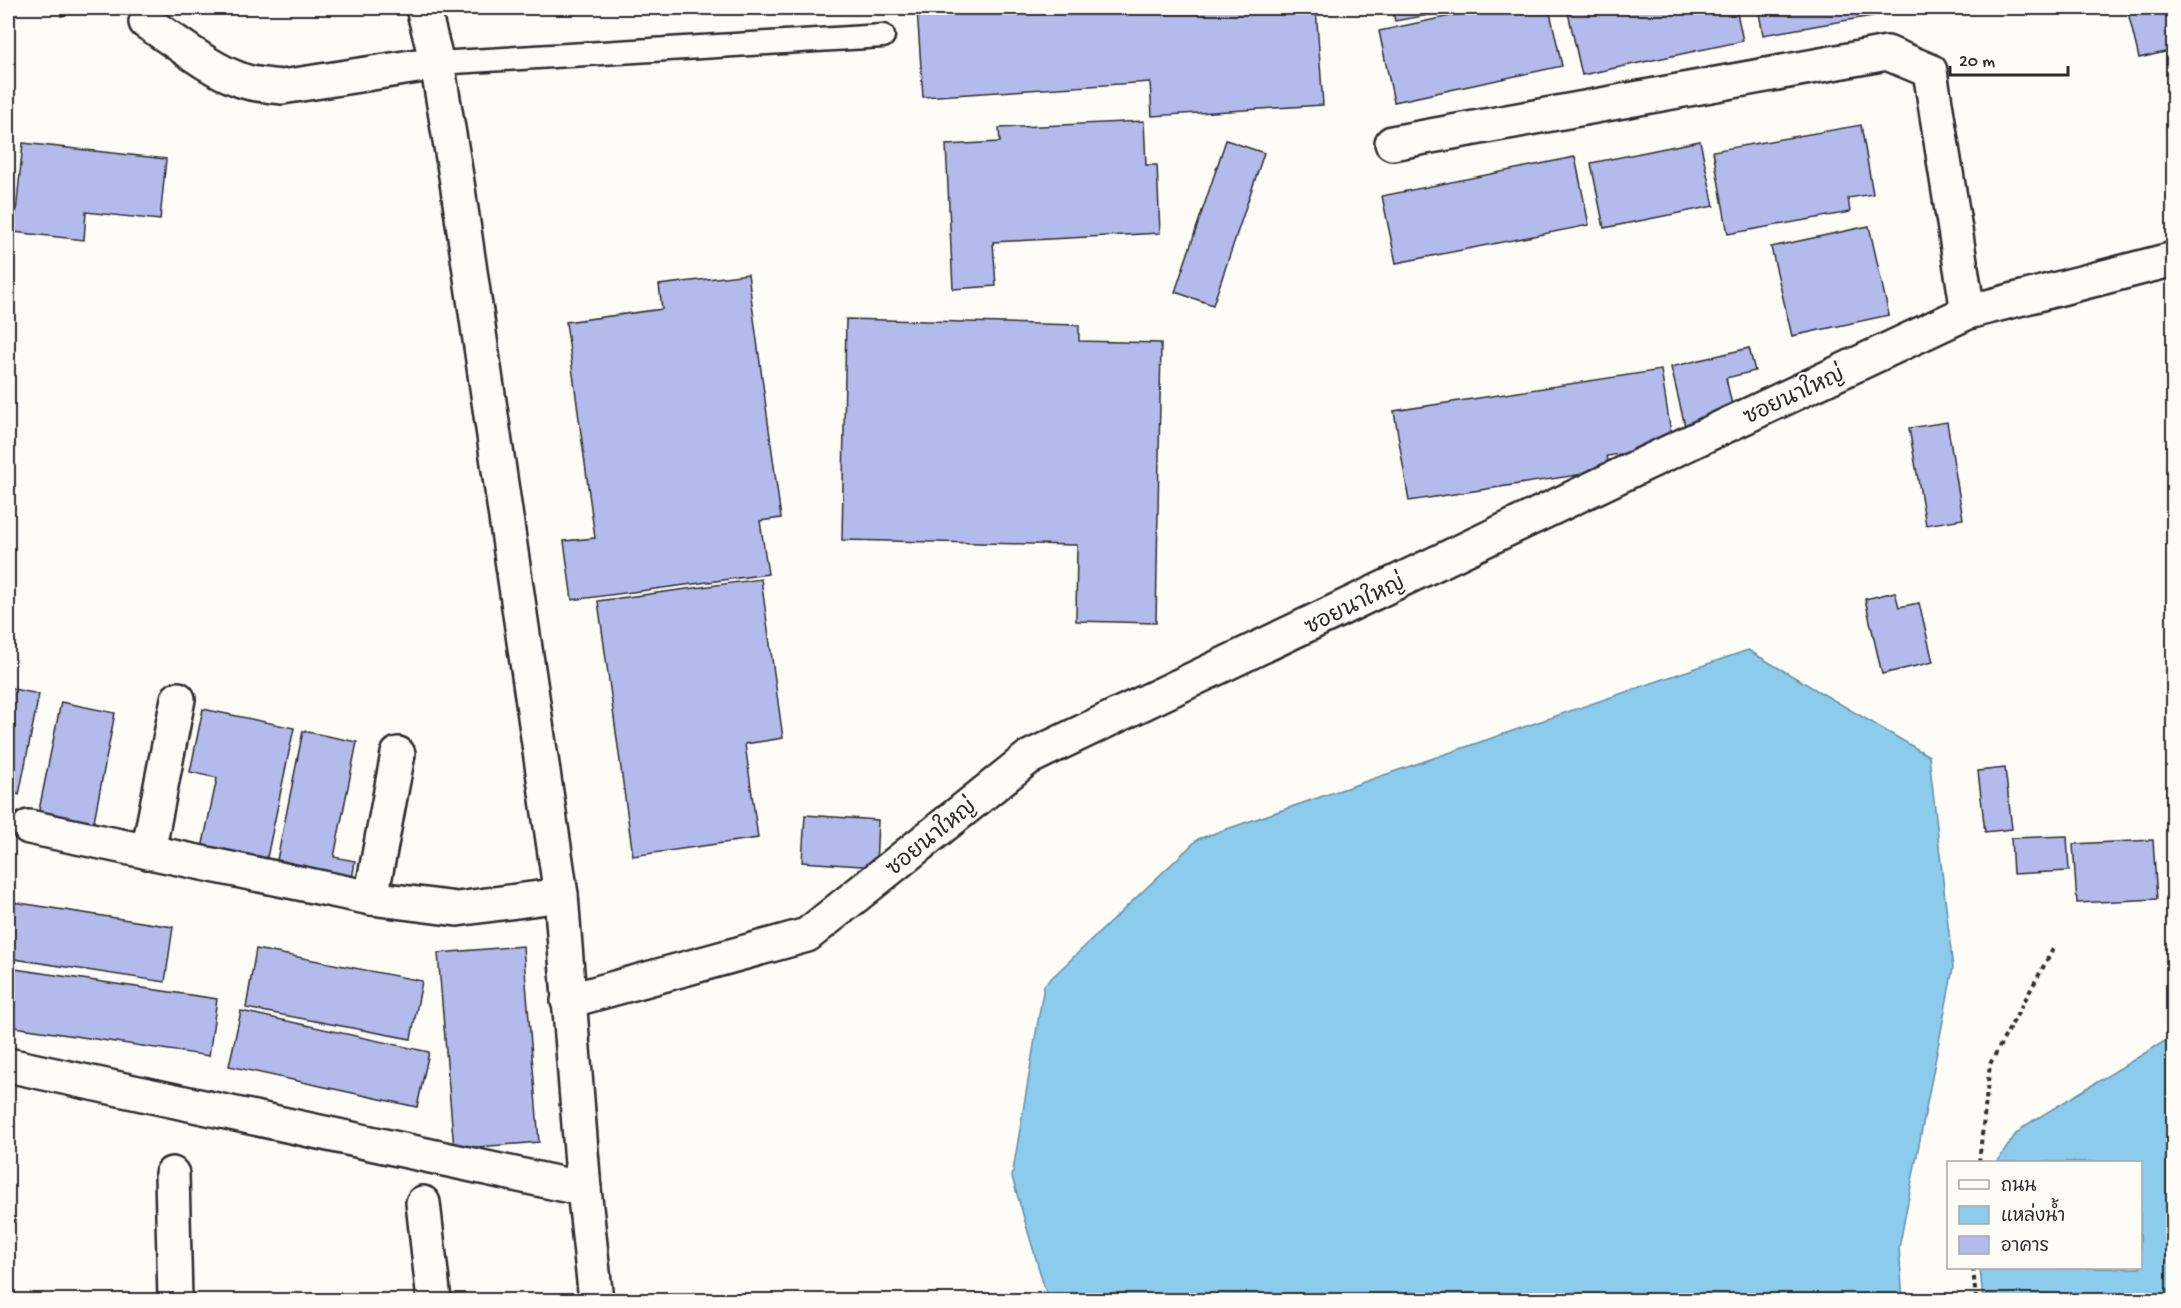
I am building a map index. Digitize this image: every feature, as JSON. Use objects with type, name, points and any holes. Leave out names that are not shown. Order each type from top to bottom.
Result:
[{"type":"street","points":[[423,8],[437,63],[457,182],[561,895],[584,1189],[596,1300]]},
{"type":"street","points":[[146,22],[213,66],[241,80],[282,87],[437,63]]},
{"type":"street","points":[[1392,143],[1887,53],[1930,71],[1968,312]]},
{"type":"street","name":"ซอยนาใหญ่","points":[[568,1001],[807,935],[1028,758],[1968,312],[2174,259]]},
{"type":"street","points":[[148,852],[178,699]]},
{"type":"street","points":[[371,898],[398,754]]},
{"type":"street","points":[[29,827],[371,898],[457,909],[561,895]]},
{"type":"street","points":[[8,1065],[584,1189]]},
{"type":"street","points":[[172,1174],[175,1300]]},
{"type":"street","points":[[423,1203],[434,1300]]},
{"type":"lane","points":[[437,63],[883,36]]},
{"type":"path","points":[[1978,1161],[1990,1064],[2053,949]]},
{"type":"path","points":[[1972,1269],[1976,1300]]},
{"type":"water","points":[[1748,650],[1929,756],[1953,969],[1899,1248],[1903,1300],[1048,1300],[1012,1177],[1044,985],[1198,839]]},
{"type":"water","points":[[2173,1036],[2173,1300],[1983,1300],[1980,1269],[2142,1269],[2142,1161],[1998,1161],[2015,1135],[2026,1125]]},
{"type":"building","points":[[59,8],[92,8],[61,16]]},
{"type":"building","points":[[917,8],[1316,8],[1323,105],[1152,116],[1150,82],[923,97]]},
{"type":"building","points":[[1392,8],[1469,8],[1395,21]]},
{"type":"building","points":[[1488,8],[1549,8],[1562,66],[1394,102],[1379,31]]},
{"type":"building","points":[[1567,8],[1736,8],[1743,41],[1582,75]]},
{"type":"building","points":[[1758,8],[1918,8],[1763,35]]},
{"type":"building","points":[[2127,8],[2174,8],[2174,50],[2139,58]]},
{"type":"building","points":[[1144,121],[1146,165],[1157,165],[1160,233],[993,242],[996,286],[953,289],[946,145],[1000,142],[999,128]]},
{"type":"building","points":[[1861,125],[1873,194],[1848,198],[1850,212],[1728,234],[1713,151]]},
{"type":"building","points":[[1226,140],[1264,153],[1213,305],[1175,292]]},
{"type":"building","points":[[1700,141],[1714,206],[1604,228],[1591,163]]},
{"type":"building","points":[[23,143],[166,159],[160,220],[86,212],[84,240],[14,232]]},
{"type":"building","points":[[1575,157],[1589,225],[1396,263],[1382,196]]},
{"type":"building","points":[[1869,226],[1889,315],[1792,336],[1771,247]]},
{"type":"building","points":[[748,274],[781,518],[760,521],[768,574],[572,600],[564,541],[595,538],[566,322],[662,309],[659,285]]},
{"type":"building","points":[[846,319],[1079,325],[1079,341],[1161,343],[1156,623],[1076,621],[1077,545],[842,540]]},
{"type":"building","points":[[1749,348],[1755,371],[1726,378],[1734,414],[1685,426],[1671,367]]},
{"type":"building","points":[[1661,370],[1673,446],[1607,456],[1610,470],[1409,501],[1394,411]]},
{"type":"building","points":[[1947,422],[1963,519],[1926,525],[1909,428]]},
{"type":"building","points":[[761,579],[783,738],[745,744],[758,838],[633,856],[598,601]]},
{"type":"building","points":[[1895,592],[1899,607],[1919,603],[1933,662],[1882,674],[1865,599]]},
{"type":"building","points":[[8,688],[39,694],[19,795],[15,793],[8,832]]},
{"type":"building","points":[[61,702],[115,713],[93,826],[38,815]]},
{"type":"building","points":[[203,709],[294,728],[265,867],[201,853],[217,778],[190,772]]},
{"type":"building","points":[[303,731],[357,742],[334,857],[355,861],[351,885],[275,870]]},
{"type":"building","points":[[2005,768],[2012,829],[1985,832],[1978,771]]},
{"type":"building","points":[[805,815],[878,820],[876,867],[802,862]]},
{"type":"building","points":[[2067,836],[2069,871],[2013,874],[2011,838]]},
{"type":"building","points":[[2153,840],[2157,899],[2077,903],[2073,844]]},
{"type":"building","points":[[13,902],[173,927],[165,982],[8,958],[8,933]]},
{"type":"building","points":[[523,946],[539,1142],[454,1149],[438,953]]},
{"type":"building","points":[[256,949],[422,981],[411,1039],[246,1008]]},
{"type":"building","points":[[8,968],[217,999],[209,1056],[8,1026]]},
{"type":"building","points":[[241,1011],[429,1052],[417,1107],[229,1066]]}]
